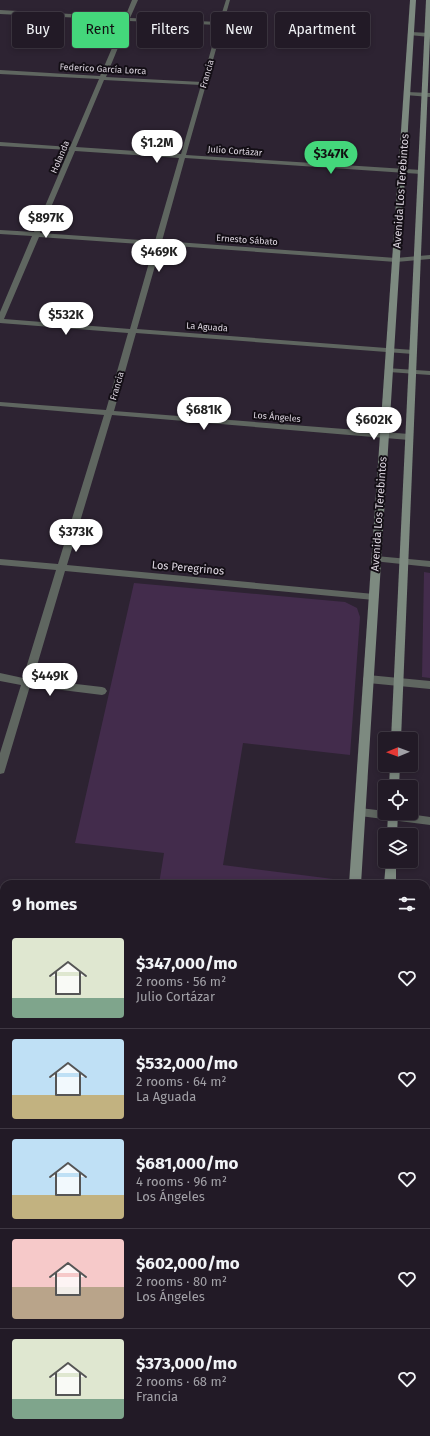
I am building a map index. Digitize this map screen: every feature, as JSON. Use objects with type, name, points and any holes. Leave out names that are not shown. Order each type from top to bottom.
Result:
[{"type":"main road","name":"Avenida Los Terebintos","points":[[355,880],[413,0]]},
{"type":"main road","name":"Avenida Los Terebintos","points":[[396,732],[421,172],[428,95],[429,0]]},
{"type":"main road","points":[[390,868],[390,880]]},
{"type":"street","name":"Holanda","points":[[129,14],[135,0]]},
{"type":"street","name":"Francia","points":[[224,12],[228,0]]},
{"type":"street","points":[[0,12],[72,16]]},
{"type":"street","points":[[129,19],[211,23]]},
{"type":"street","points":[[411,34],[429,35]]},
{"type":"street","name":"Holanda","points":[[0,321],[115,48]]},
{"type":"street","name":"Francia","points":[[0,770],[109,413],[214,48]]},
{"type":"street","name":"Federico García Lorca","points":[[0,72],[204,84]]},
{"type":"street","points":[[407,94],[428,95]]},
{"type":"street","name":"Julio Cortázar","points":[[0,144],[421,172]]},
{"type":"street","name":"Ernesto Sábato","points":[[0,232],[396,260],[430,257]]},
{"type":"street","name":"La Aguada","points":[[0,321],[413,352]]},
{"type":"street","points":[[389,370],[430,373]]},
{"type":"street","name":"Los Ángeles","points":[[0,404],[409,437]]},
{"type":"street","points":[[376,559],[430,564]]},
{"type":"street","name":"Los Peregrinos","points":[[0,562],[374,597]]},
{"type":"street","points":[[0,677],[26,682],[102,691]]},
{"type":"street","points":[[368,679],[430,685]]},
{"type":"street","points":[[360,812],[378,814]]},
{"type":"street","points":[[418,819],[430,821]]},
{"type":"shaded area","points":[[424,572],[430,573],[430,678],[422,677]]},
{"type":"shaded area","points":[[134,583],[345,602],[357,608],[360,617],[350,755],[243,743],[223,865],[341,880],[160,880],[164,853],[75,843]]}]
